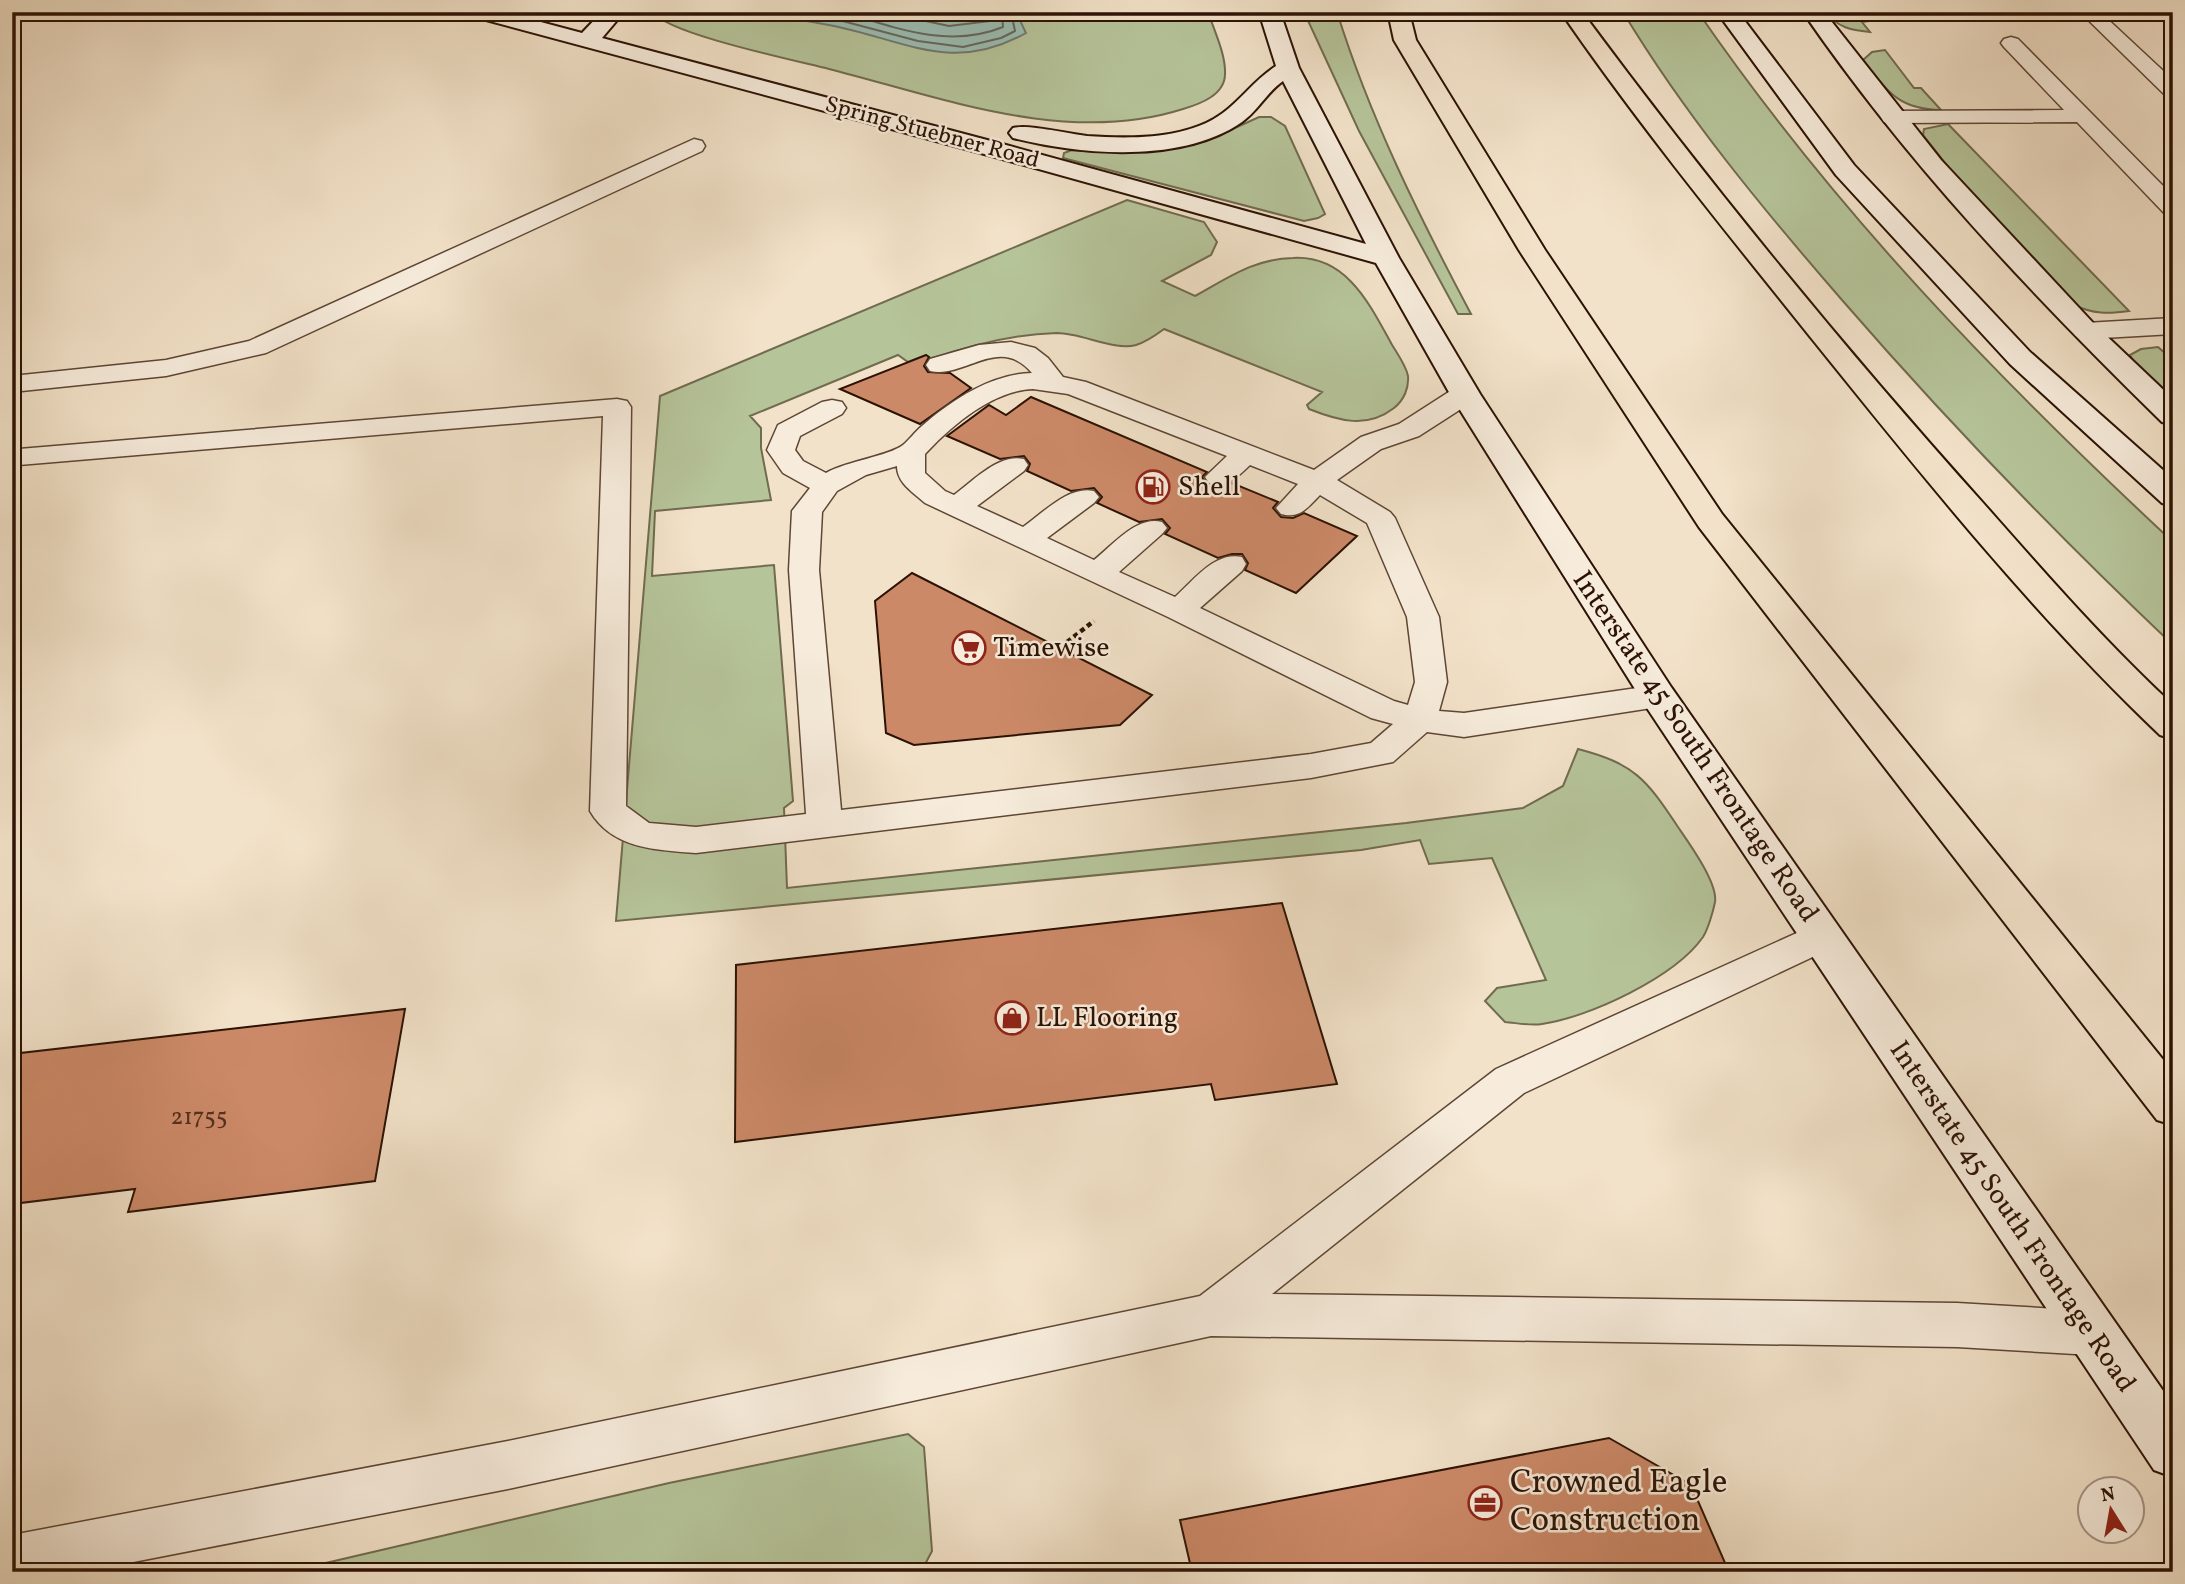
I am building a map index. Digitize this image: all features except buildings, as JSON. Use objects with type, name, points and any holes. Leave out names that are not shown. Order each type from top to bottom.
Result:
[{"type":"highway","points":[[1398,12],[1405,40],[1532,250],[1710,520],[2173,1106]]},
{"type":"highway","points":[[1571,12],[1672,149],[1903,433],[2109,666],[2173,726]]},
{"type":"main road","name":"Spring Stuebner Road","points":[[478,12],[601,26],[975,121]]},
{"type":"main road","name":"Spring Stuebner Road","points":[[551,12],[1386,258]]},
{"type":"main road","name":"Interstate 45 South Frontage Road","points":[[1269,12],[1288,68],[1386,258],[1465,394],[1658,696],[2173,1451]]},
{"type":"main road","points":[[1727,12],[1845,170],[2020,358],[2173,496]]},
{"type":"main road","points":[[1813,12],[1892,117],[1940,175],[2085,331],[2173,416]]},
{"type":"main road","name":"Spring Stuebner Road","points":[[1002,128],[1077,144],[1156,141],[1192,134],[1231,118],[1261,87],[1288,68]]},
{"type":"lane","points":[[2089,12],[2173,92]]},
{"type":"lane","points":[[2011,43],[2173,209]]},
{"type":"lane","points":[[1892,117],[2082,116]]},
{"type":"lane","points":[[12,384],[166,368],[257,347],[694,146]]},
{"type":"lane","points":[[2085,331],[2173,326]]},
{"type":"lane","points":[[939,365],[988,351],[1022,352],[1036,361],[1053,382]]},
{"type":"lane","points":[[19,457],[617,407],[608,811],[641,835],[696,840],[825,825],[1311,766],[1381,753],[1420,720],[1431,682],[1423,617],[1380,518],[1317,481],[1053,382],[1017,382],[986,394],[923,438],[911,453],[856,469],[827,485],[807,511],[804,570],[825,825]]},
{"type":"lane","points":[[1291,508],[1317,481],[1371,443],[1409,430],[1465,394]]},
{"type":"lane","points":[[1083,419],[1111,402]]},
{"type":"lane","points":[[827,485],[793,467],[781,450],[788,431],[832,408]]},
{"type":"lane","points":[[1150,448],[1179,428]]},
{"type":"lane","points":[[911,453],[911,475],[934,497],[1179,610],[1383,710],[1420,720],[1464,725],[1658,696]]},
{"type":"lane","points":[[1219,477],[1245,455]]},
{"type":"lane","points":[[956,507],[1014,466]]},
{"type":"lane","points":[[1025,540],[1084,497]]},
{"type":"lane","points":[[1097,574],[1152,528]]},
{"type":"lane","points":[[1179,610],[1231,564]]},
{"type":"lane","points":[[1211,1315],[1510,1082],[1821,937]]},
{"type":"lane","points":[[12,1560],[508,1465],[1211,1315],[1956,1325],[2092,1333]]},
{"type":"path","points":[[1067,642],[1100,616]]},
{"type":"green space","points":[[653,12],[1208,12],[1222,51],[1225,74],[1221,88],[1210,98],[1183,109],[1139,119],[1095,122],[1050,120],[961,104],[735,46],[682,29]]},
{"type":"green space","points":[[1304,12],[1337,12],[1380,128],[1471,314],[1458,314],[1359,131]]},
{"type":"green space","points":[[1623,12],[1698,12],[1806,156],[1921,290],[2044,418],[2173,542],[2173,645],[2003,476],[1842,300],[1726,160],[1672,88]]},
{"type":"green space","points":[[1826,12],[1861,12],[1869,21],[1862,22],[1870,32],[1845,27],[1835,22]]},
{"type":"green space","points":[[1885,50],[1914,88],[1921,88],[1941,110],[1914,106],[1887,90],[1863,60],[1872,52]]},
{"type":"green space","points":[[1259,117],[1271,117],[1285,126],[1325,214],[1304,221],[1063,158],[1064,153],[1072,150],[1100,152],[1171,146],[1222,134]]},
{"type":"green space","points":[[1948,124],[2129,311],[2101,312],[2074,305],[1972,197],[1923,135],[1924,129]]},
{"type":"green space","points":[[1127,200],[1204,222],[1217,242],[1211,255],[1162,281],[1195,296],[1241,271],[1279,259],[1312,259],[1328,264],[1341,273],[1354,284],[1374,312],[1403,363],[1408,376],[1405,394],[1394,408],[1374,419],[1353,421],[1331,417],[1309,409],[1307,405],[1322,392],[1164,329],[1143,342],[1127,346],[1057,333],[993,341],[931,359],[926,355],[908,362],[898,355],[750,416],[761,428],[761,448],[771,500],[655,511],[652,576],[774,565],[793,801],[784,808],[787,888],[1406,823],[1523,808],[1563,786],[1578,749],[1613,761],[1647,785],[1667,810],[1708,874],[1715,902],[1708,925],[1703,937],[1673,966],[1630,993],[1562,1020],[1538,1025],[1505,1022],[1485,1001],[1497,988],[1546,980],[1492,858],[1429,864],[1420,840],[1361,850],[616,921],[660,396]]},
{"type":"green space","points":[[2158,347],[2173,360],[2173,404],[2137,368],[2130,355],[2141,349]]},
{"type":"green space","points":[[908,1434],[924,1447],[932,1551],[921,1572],[287,1572],[669,1483]]},
{"type":"water","points":[[710,12],[1016,12],[1026,33],[1000,45],[952,53],[908,46],[860,32],[806,21]]},
{"type":"place","name":"Shell","points":[[1153,487]]},
{"type":"place","name":"Timewise","points":[[969,648]]},
{"type":"place","name":"LL Flooring","points":[[1012,1018]]},
{"type":"place","name":"Crowned Eagle Construction","points":[[1485,1503]]}]
